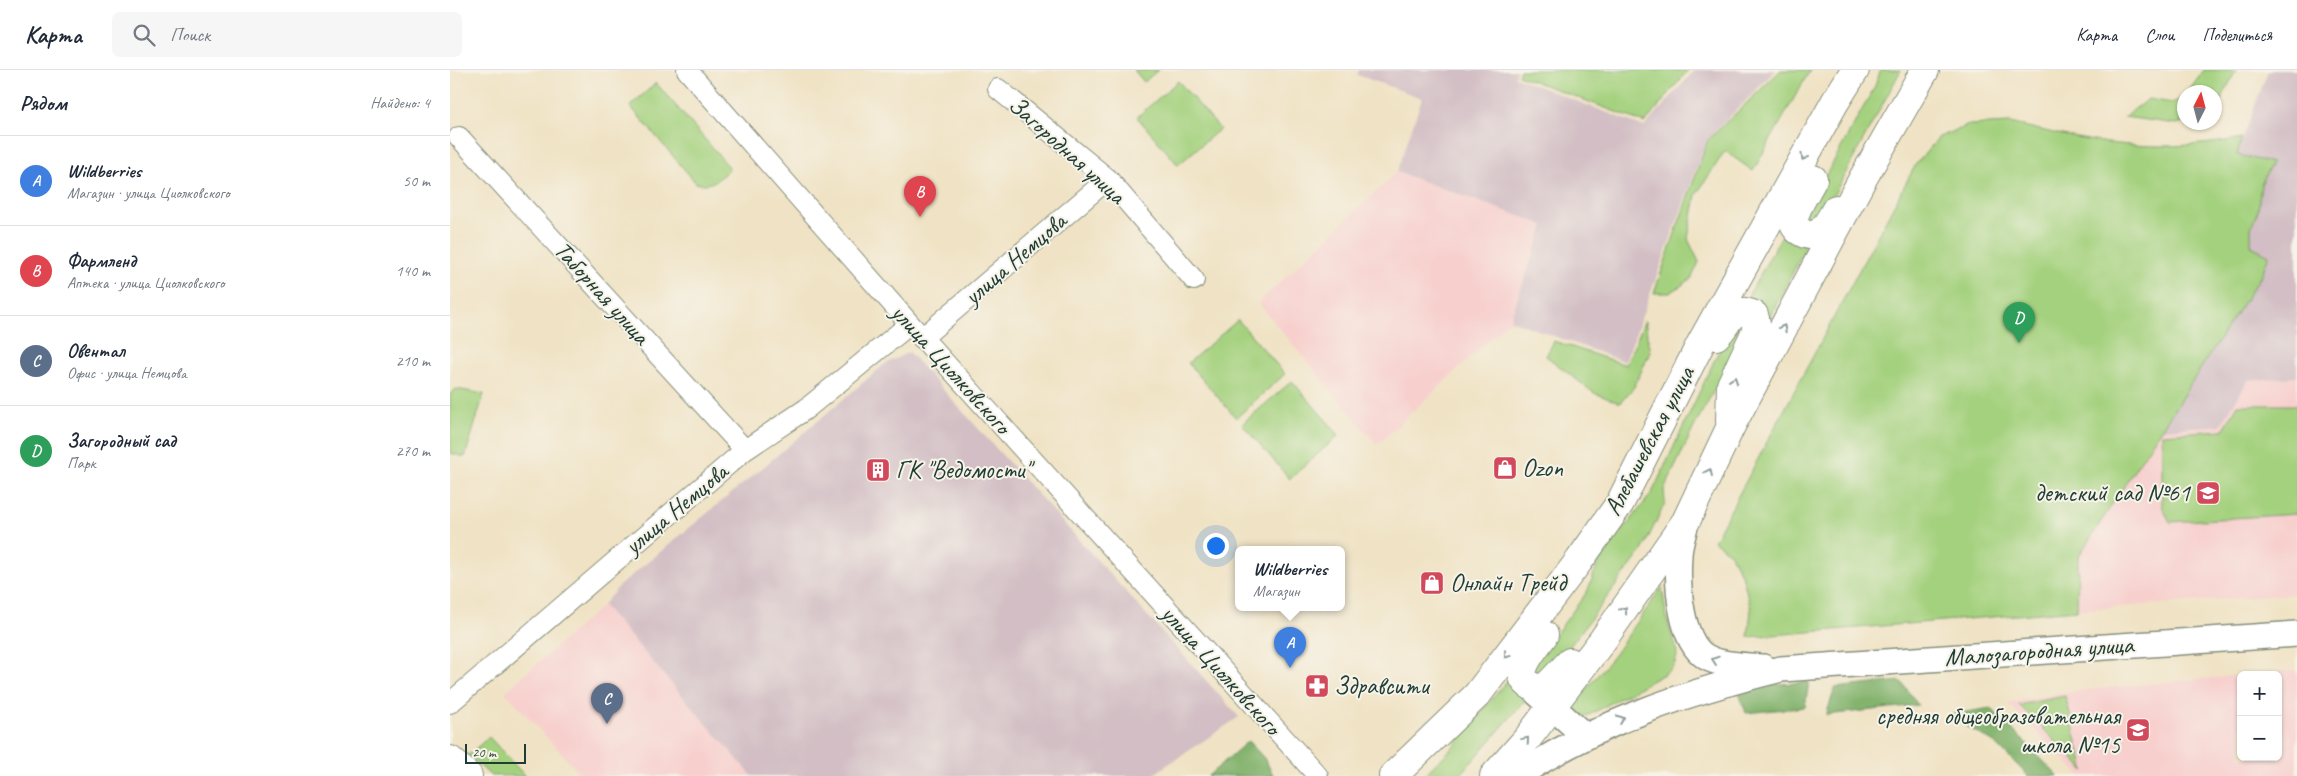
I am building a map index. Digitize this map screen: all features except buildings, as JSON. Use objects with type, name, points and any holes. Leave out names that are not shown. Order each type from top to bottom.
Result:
[{"type":"main road","name":"Алебашевская улица","points":[[1393,776],[1477,695],[1579,561],[1620,503],[1701,344],[1835,102],[1855,70]]},
{"type":"main road","points":[[1494,776],[1528,739],[1602,641],[1686,521],[1730,428],[1862,180],[1925,70]]},
{"type":"main road","points":[[1835,102],[1827,152],[1795,214],[1793,222],[1798,231],[1806,235],[1814,235],[1823,231],[1844,197],[1862,180]]},
{"type":"main road","points":[[1701,344],[1717,336],[1730,318],[1737,312],[1744,311],[1754,316],[1756,331],[1731,385],[1730,428]]},
{"type":"main road","points":[[1579,561],[1574,591],[1524,664],[1521,673],[1524,681],[1538,690],[1548,685],[1574,658],[1602,641]]},
{"type":"main road","points":[[450,760],[468,776]]},
{"type":"street","name":"улица Циолковского","points":[[687,70],[916,331],[1318,776]]},
{"type":"street","name":"Загородная улица","points":[[998,89],[1108,180],[1194,280]]},
{"type":"street","name":"Таборная улица","points":[[459,136],[745,450]]},
{"type":"street","name":"улица Немцова","points":[[450,704],[745,450],[916,331],[1108,180]]},
{"type":"street","name":"Малозагородная улица","points":[[1686,521],[1679,555],[1679,586],[1682,610],[1691,643],[1706,657],[1723,663],[1781,669],[2297,634]]},
{"type":"street","name":"Малозагородная улица","points":[[1517,776],[1545,758],[1608,724],[1702,689],[1781,669]]},
{"type":"street","points":[[1530,686],[1585,736]]},
{"type":"shaded area","points":[[1359,70],[1517,70],[1515,77],[1644,127],[1695,70],[1776,70],[1707,140],[1625,362],[1510,320],[1544,225],[1397,172],[1422,98],[1357,75]]},
{"type":"shaded area","points":[[2268,70],[2297,70],[2297,377],[2248,380],[2221,425],[2161,429],[2262,274],[2251,246],[2251,228],[2258,210],[2261,184],[2272,163],[2237,155]]},
{"type":"shaded area","points":[[1397,172],[1545,225],[1510,320],[1377,445],[1258,303]]},
{"type":"shaded area","points":[[909,352],[1239,717],[1151,776],[752,776],[603,605],[620,585],[885,364]]},
{"type":"shaded area","name":"детский сад №61","points":[[2297,377],[2297,594],[2077,610],[2078,557],[2161,429],[2221,425],[2248,380]]},
{"type":"shaded area","points":[[603,605],[752,776],[582,776],[505,692]]},
{"type":"shaded area","name":"средняя общеобразовательная школа №15","points":[[2297,670],[2297,776],[2081,776],[2008,703],[2075,691],[2237,675],[2237,761],[2282,761],[2282,672]]},
{"type":"green space","points":[[1134,70],[1158,70],[1144,82]]},
{"type":"green space","points":[[1520,70],[1688,70],[1645,123],[1518,75]]},
{"type":"green space","points":[[1781,70],[1810,70],[1753,171],[1725,151],[1696,195],[1688,239],[1699,262],[1691,279],[1670,293],[1654,293],[1708,140]]},
{"type":"green space","points":[[1881,70],[1901,70],[1818,224],[1814,228],[1803,217],[1874,88]]},
{"type":"green space","points":[[2204,70],[2236,70],[2222,98],[2222,85],[2193,85]]},
{"type":"green space","points":[[1178,81],[1220,129],[1178,165],[1137,117]]},
{"type":"green space","points":[[656,83],[730,168],[715,181],[707,184],[696,183],[630,106]]},
{"type":"green space","points":[[2148,99],[2173,103],[2177,101],[2177,124],[2124,117]]},
{"type":"green space","points":[[2010,123],[2083,139],[2125,145],[2192,145],[2242,138],[2237,155],[2272,163],[2261,184],[2258,210],[2251,228],[2251,246],[2269,255],[2262,274],[2078,557],[2077,610],[1748,637],[1751,610],[1743,578],[1730,553],[1714,541],[1916,164],[1939,137],[1969,125]]},
{"type":"green space","points":[[1787,226],[1807,245],[1768,320],[1745,302]]},
{"type":"green space","points":[[1736,319],[1748,329],[1696,423],[1664,490],[1665,503],[1642,551],[1545,679],[1540,680],[1532,666],[1587,592],[1599,561],[1652,493],[1731,325]]},
{"type":"green space","points":[[1238,320],[1285,374],[1236,418],[1188,363]]},
{"type":"green space","points":[[1645,320],[1650,352],[1634,387],[1620,403],[1594,393],[1546,356],[1554,341],[1626,365]]},
{"type":"green space","points":[[1292,381],[1339,435],[1290,479],[1242,424]]},
{"type":"green space","points":[[456,389],[484,394],[465,457],[450,453],[450,394]]},
{"type":"green space","points":[[2238,405],[2297,405],[2297,514],[2170,522],[2162,506],[2162,434],[2223,430]]},
{"type":"green space","points":[[1662,587],[1667,618],[1677,657],[1671,669],[1587,716],[1577,714],[1571,708],[1615,654]]},
{"type":"green space","points":[[1515,671],[1527,698],[1463,772],[1459,776],[1423,776],[1451,749]]},
{"type":"green space","points":[[1901,681],[1918,705],[1826,715],[1835,688]]},
{"type":"green space","points":[[1809,682],[1805,707],[1746,713],[1737,687]]},
{"type":"green space","points":[[2065,696],[2085,771],[2019,705]]},
{"type":"green space","points":[[1991,708],[2058,776],[2028,776],[1996,744],[1948,715]]},
{"type":"green space","points":[[489,737],[525,776],[491,776],[468,755]]},
{"type":"green space","points":[[1248,741],[1264,758],[1274,776],[1208,776]]},
{"type":"place","name":"Фармленд","points":[[920,217]]},
{"type":"place","name":"Загородный сад","points":[[2019,343]]},
{"type":"place","name":"Ozon","points":[[1505,468]]},
{"type":"place","name":"ГК \"Ведомости\"","points":[[878,470]]},
{"type":"place","name":"детский сад №61","points":[[2208,493]]},
{"type":"place","name":"Онлайн Трейд","points":[[1432,583]]},
{"type":"place","name":"Wildberries","points":[[1290,668]]},
{"type":"place","name":"Здравсити","points":[[1317,686]]},
{"type":"place","name":"Овентал","points":[[607,724]]},
{"type":"place","name":"средняя общеобразовательная школа №15","points":[[2138,730]]}]
